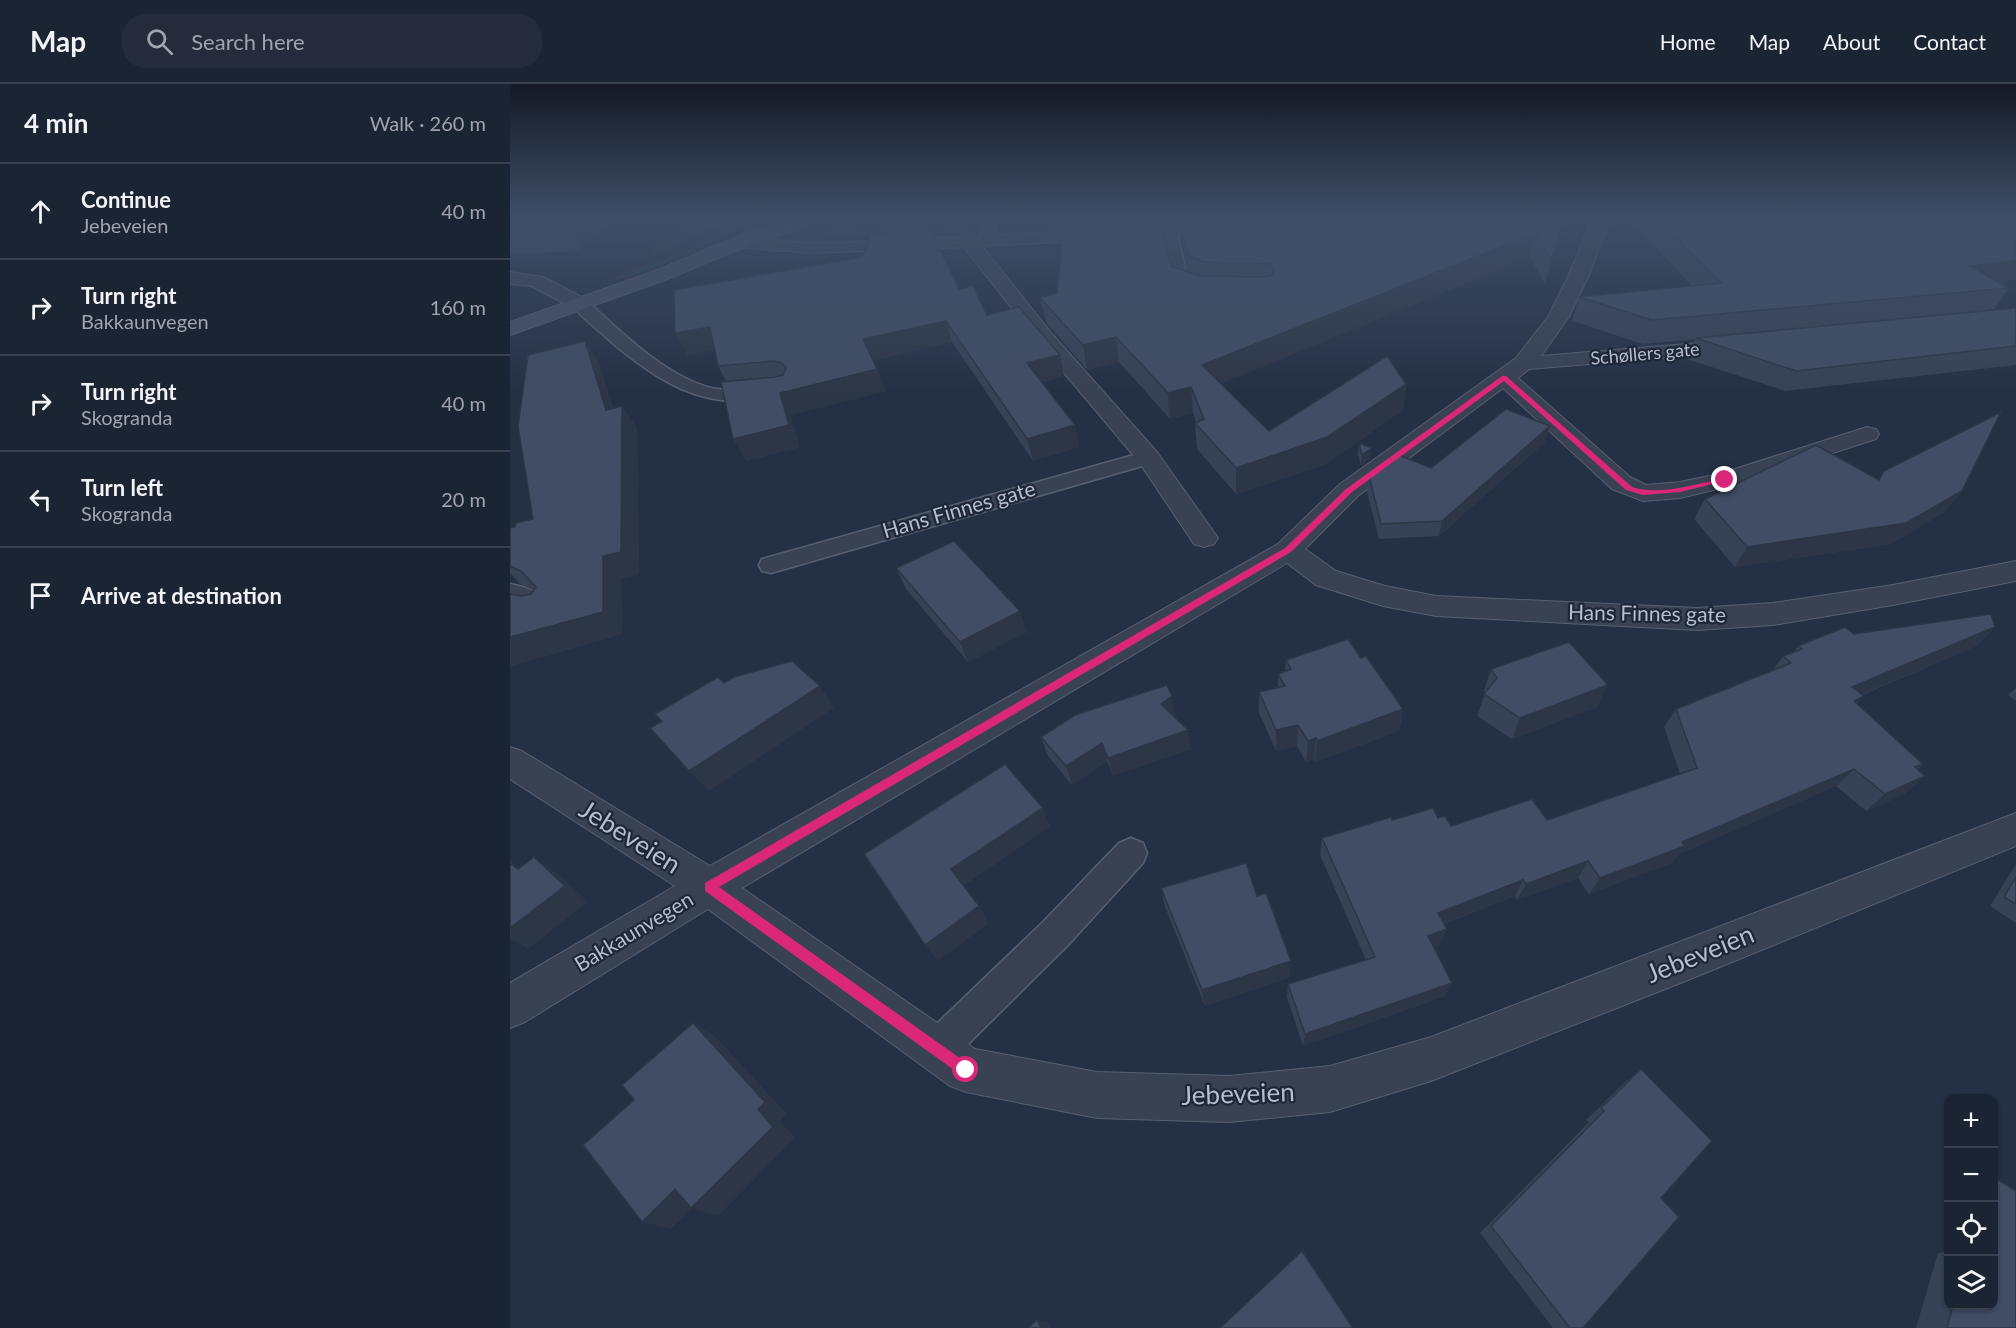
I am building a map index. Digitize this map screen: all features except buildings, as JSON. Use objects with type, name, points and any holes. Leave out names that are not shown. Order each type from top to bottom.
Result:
[{"type":"main road","points":[[510,329],[653,276]]},
{"type":"street","points":[[996,276],[1045,338],[1148,457],[1204,538]]},
{"type":"street","name":"Bakkaunvegen","points":[[510,1007],[709,887],[1288,550],[1349,490],[1514,370],[1558,318],[1578,276]]},
{"type":"street","points":[[510,278],[536,281],[580,304]]},
{"type":"street","name":"Schøllers gate","points":[[1514,370],[1572,361],[1755,344]]},
{"type":"street","points":[[1514,370],[1621,483],[1643,493],[1680,490],[1725,480],[1867,434]]},
{"type":"street","name":"Hans Finnes gate","points":[[1288,550],[1326,578],[1383,596],[1436,606],[1697,619],[1773,614],[1893,595],[2016,571]]},
{"type":"street","name":"Jebeveien","points":[[510,761],[709,887],[966,1070],[1096,1095],[1229,1099],[1330,1089],[1431,1059],[2016,829]]},
{"type":"lane","points":[[1178,276],[1180,284],[1201,293],[1217,294]]},
{"type":"lane","points":[[580,304],[619,340],[654,366],[704,393],[739,394],[785,391]]},
{"type":"lane","name":"Hans Finnes gate","points":[[771,566],[929,518],[1148,457]]},
{"type":"lane","points":[[510,593],[521,595],[541,609]]},
{"type":"lane","points":[[936,1050],[1056,933],[1131,853]]},
{"type":"green space","points":[[618,276],[629,276],[622,278],[602,282]]},
{"type":"route","points":[[966,1070],[709,887],[1205,596],[1288,550],[1349,490],[1504,377],[1629,488],[1643,493],[1680,490],[1725,480]]}]
